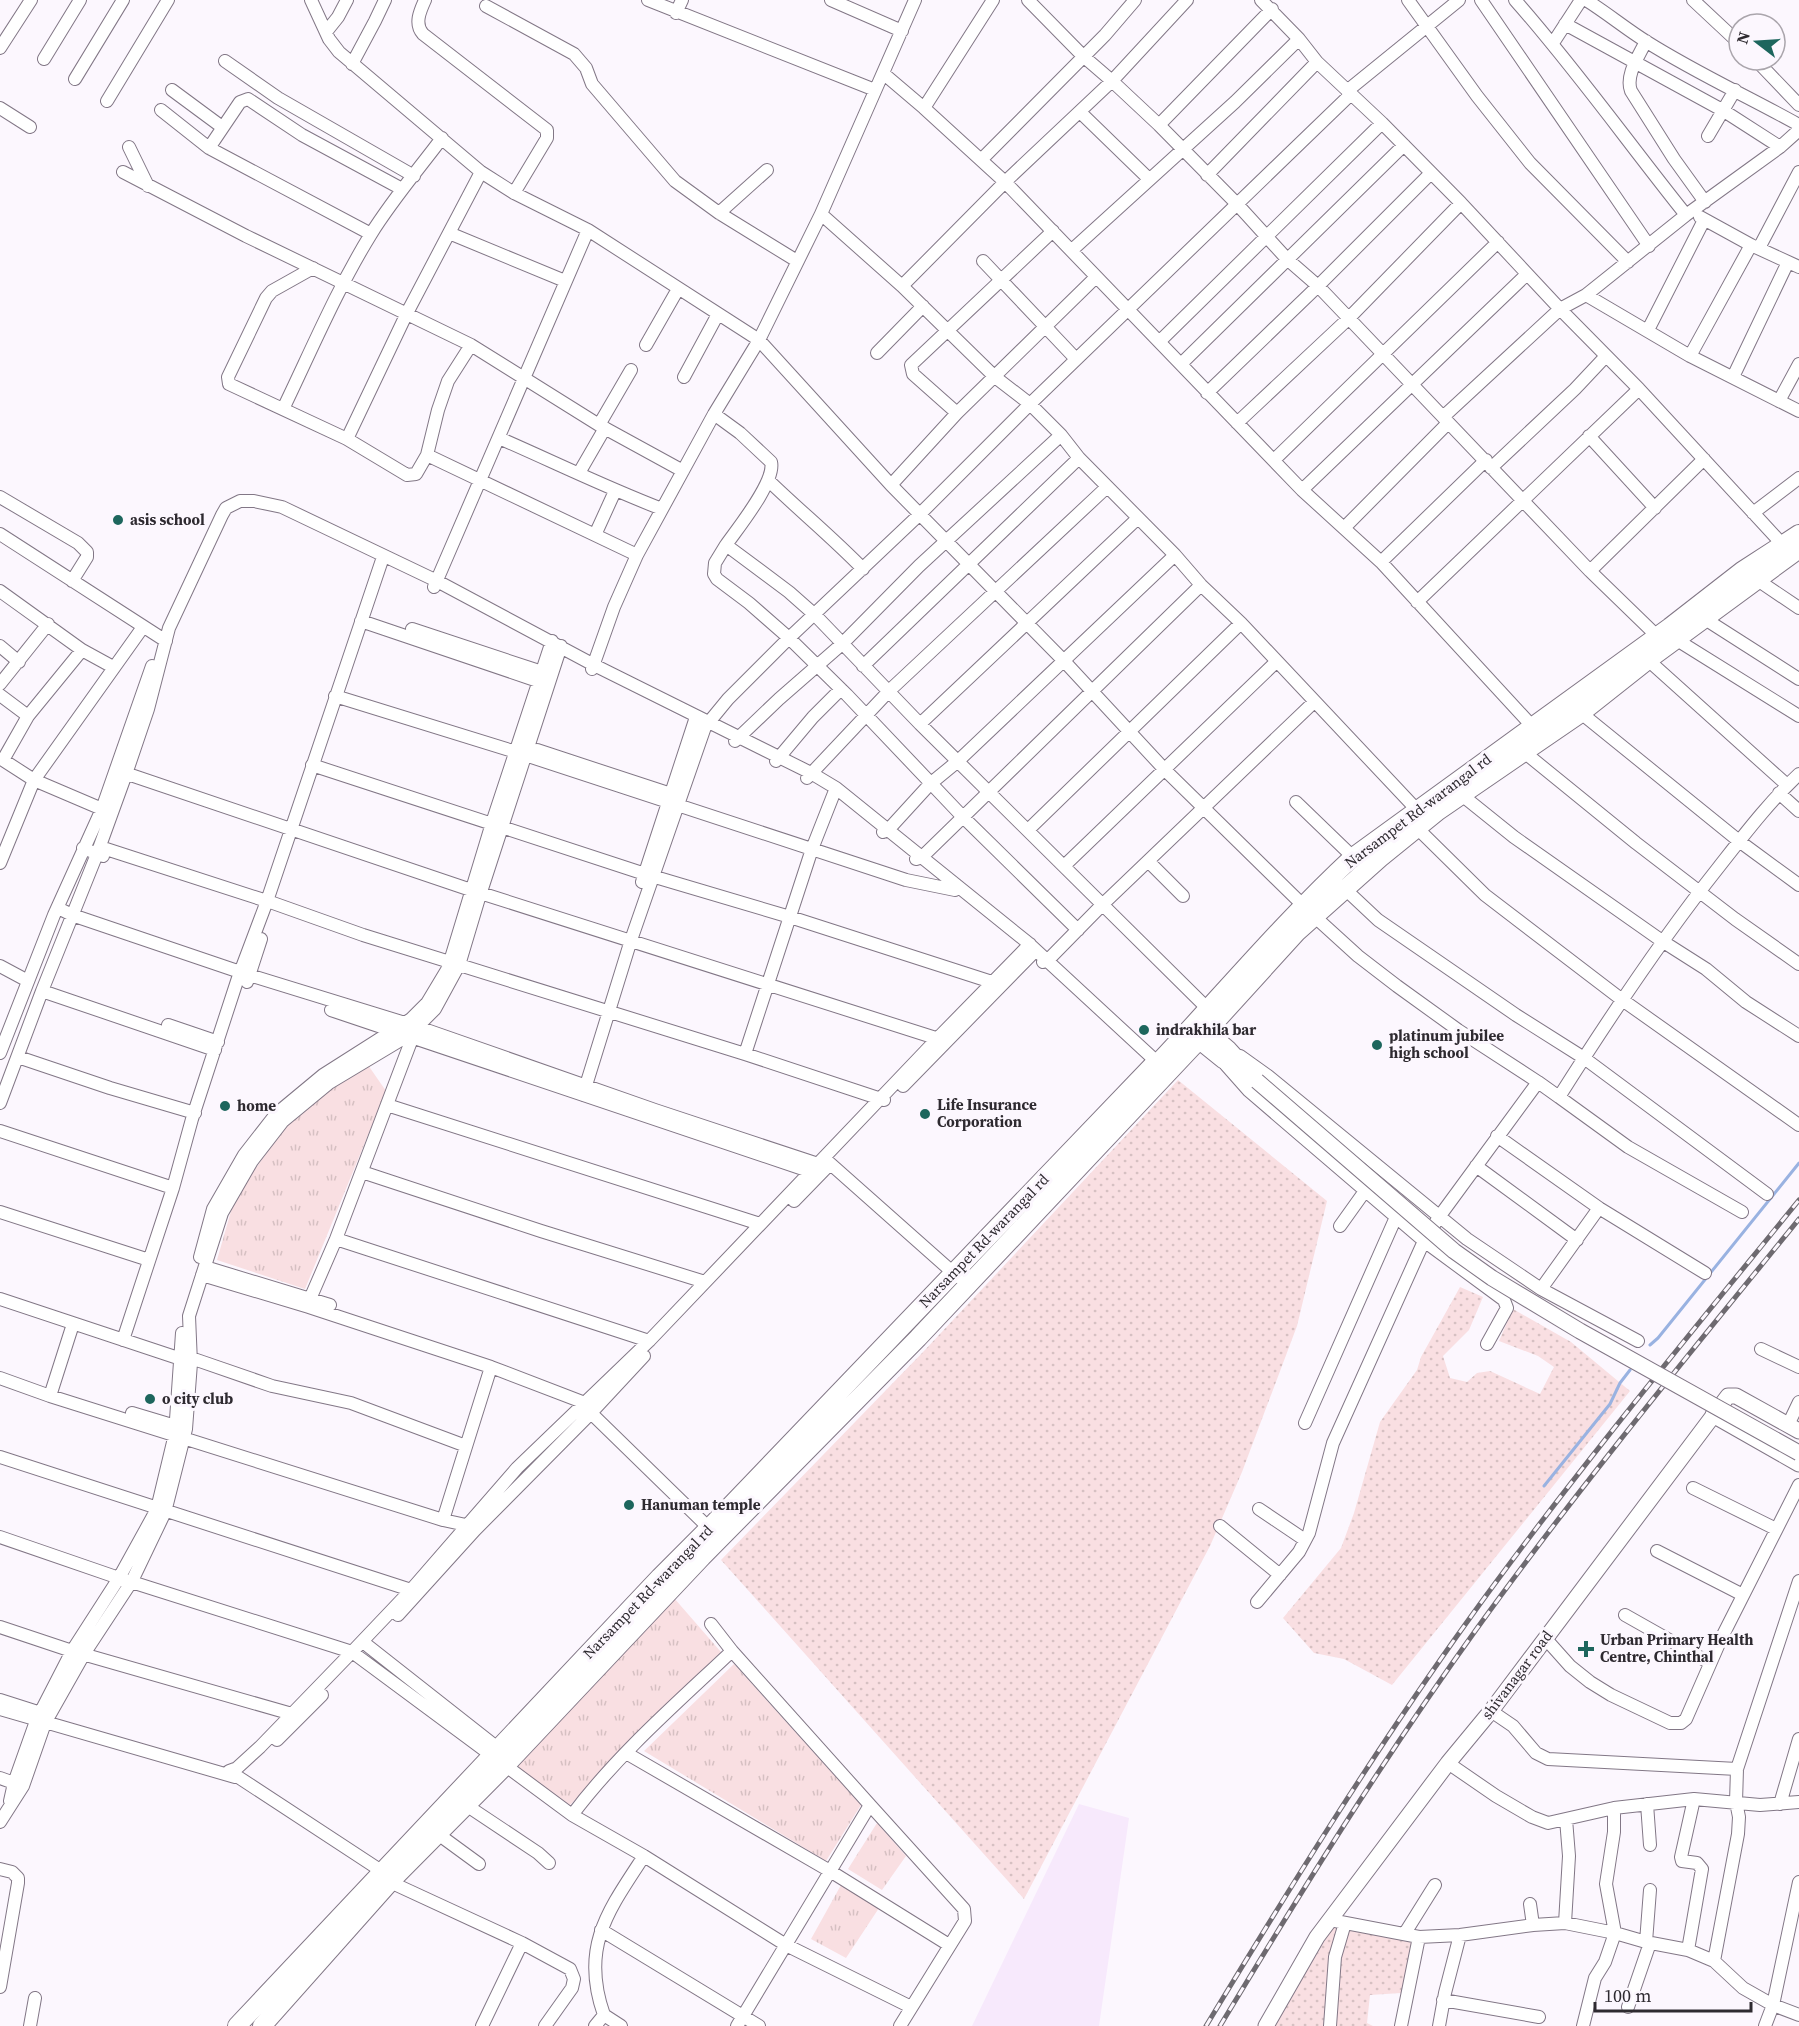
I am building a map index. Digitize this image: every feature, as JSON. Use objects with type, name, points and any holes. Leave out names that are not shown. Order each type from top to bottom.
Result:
[{"type":"main road","name":"Narsampet Rd-warangal rd","points":[[237,2026],[387,1877],[501,1757],[694,1565],[969,1284],[1200,1027],[1309,911],[1353,857],[1417,819],[1438,811],[1463,796],[1581,713],[1756,579],[1795,541]]},
{"type":"main road","name":"Narsampet Rd-warangal rd","points":[[1309,911],[1345,890],[1417,819],[1532,726],[1657,636],[1742,571],[1795,541]]},
{"type":"main road","name":"Narsampet Rd-warangal rd","points":[[262,2026],[387,1877],[438,1834],[466,1805],[501,1757],[660,1577],[1156,1064],[1200,1027]]},
{"type":"street","points":[[0,48],[31,0]]},
{"type":"street","points":[[44,59],[80,0]]},
{"type":"street","points":[[75,79],[123,0]]},
{"type":"street","points":[[107,100],[168,0]]},
{"type":"street","points":[[310,0],[339,52],[481,172],[514,193],[588,230],[759,340],[919,515],[1064,661],[1165,770],[1358,956],[1458,1030],[1538,1082],[1628,1147],[1742,1212]]},
{"type":"street","points":[[326,32],[338,17],[347,0]]},
{"type":"street","points":[[352,64],[385,0]]},
{"type":"street","points":[[425,0],[418,24],[419,30],[547,130],[548,138],[514,193]]},
{"type":"street","points":[[648,0],[875,90]]},
{"type":"street","points":[[676,12],[682,0]]},
{"type":"street","points":[[831,0],[902,31]]},
{"type":"street","points":[[593,667],[614,607],[637,555],[714,414],[759,340],[821,214],[915,0]]},
{"type":"street","points":[[924,108],[993,0]]},
{"type":"street","points":[[1028,0],[1083,56],[1159,125],[1268,236],[1287,259],[1318,286],[1590,571],[1657,636]]},
{"type":"street","points":[[981,160],[1135,0]]},
{"type":"street","points":[[902,286],[1005,182],[1112,81],[1187,0]]},
{"type":"street","points":[[1262,0],[1317,62],[1382,123],[1461,203],[1754,513],[1795,541]]},
{"type":"street","points":[[1408,0],[1477,96],[1530,163],[1628,262]]},
{"type":"street","points":[[580,1089],[626,941],[701,722],[728,699],[919,515],[1348,93],[1459,0]]},
{"type":"street","points":[[1481,0],[1649,246]]},
{"type":"street","points":[[1515,0],[1553,43],[1624,138],[1689,214],[1794,265],[1733,377]]},
{"type":"street","points":[[1553,43],[1581,0]]},
{"type":"street","points":[[1586,0],[1612,16],[1646,42],[1799,125]]},
{"type":"street","points":[[1693,0],[1727,32]]},
{"type":"street","points":[[486,6],[574,54],[586,68],[592,84],[675,181],[719,213],[797,261]]},
{"type":"street","points":[[1159,125],[1272,9]]},
{"type":"street","points":[[1565,24],[1724,111],[1780,147]]},
{"type":"street","points":[[1072,250],[1235,102],[1299,39]]},
{"type":"street","points":[[1646,42],[1628,83],[1674,159],[1705,202]]},
{"type":"street","points":[[225,61],[278,98],[414,176]]},
{"type":"street","points":[[1207,175],[1317,62]]},
{"type":"street","points":[[1767,72],[1799,105]]},
{"type":"street","points":[[884,74],[1005,182],[1302,490],[1381,562],[1532,726]]},
{"type":"street","points":[[172,90],[222,128]]},
{"type":"street","points":[[1708,136],[1735,90]]},
{"type":"street","points":[[209,148],[240,102],[248,99],[302,135],[402,189]]},
{"type":"street","points":[[0,108],[30,127]]},
{"type":"street","points":[[161,110],[209,148],[371,234]]},
{"type":"street","points":[[1080,112],[1149,179]]},
{"type":"street","points":[[1160,341],[1382,123]]},
{"type":"street","points":[[1344,528],[1446,420],[1560,309],[1586,295],[1689,214],[1780,147],[1799,130]]},
{"type":"street","points":[[283,409],[344,283],[371,234],[402,189],[442,138]]},
{"type":"street","points":[[1180,364],[1404,145]]},
{"type":"street","points":[[129,147],[148,186]]},
{"type":"street","points":[[719,213],[766,170]]},
{"type":"street","points":[[123,172],[246,236],[471,345],[602,426],[683,471]]},
{"type":"street","points":[[347,439],[407,313],[481,172]]},
{"type":"street","points":[[1690,356],[1799,172]]},
{"type":"street","points":[[1207,393],[1431,173]]},
{"type":"street","points":[[1237,423],[1348,319],[1461,203]]},
{"type":"street","points":[[821,214],[902,286],[995,377],[1030,404],[1062,435],[1079,458],[1175,555],[1201,585],[1241,623],[1314,702],[1485,895],[1621,999],[1799,1125]]},
{"type":"street","points":[[1648,330],[1704,220]]},
{"type":"street","points":[[435,585],[588,230]]},
{"type":"street","points":[[957,414],[913,374],[910,368],[915,360],[1053,231]]},
{"type":"street","points":[[449,232],[565,281]]},
{"type":"street","points":[[1274,460],[1498,242]]},
{"type":"street","points":[[983,261],[1000,282],[1046,326],[1076,359]]},
{"type":"street","points":[[313,268],[272,291],[266,297],[228,381],[231,386],[347,439],[410,476],[416,474],[427,455],[448,381],[471,345]]},
{"type":"street","points":[[1302,490],[1527,273]]},
{"type":"street","points":[[891,485],[957,414],[1096,277]]},
{"type":"street","points":[[646,345],[678,289]]},
{"type":"street","points":[[1586,295],[1690,356],[1799,411]]},
{"type":"street","points":[[876,353],[923,306]]},
{"type":"street","points":[[684,377],[718,314]]},
{"type":"street","points":[[1381,562],[1575,388],[1606,356]]},
{"type":"street","points":[[1779,401],[1799,364]]},
{"type":"street","points":[[579,473],[631,370]]},
{"type":"street","points":[[1417,602],[1639,389]]},
{"type":"street","points":[[714,414],[740,433],[771,462],[773,468],[769,481],[715,563],[714,574],[717,579],[749,603],[817,665],[930,784],[1078,930]]},
{"type":"street","points":[[736,739],[842,644],[919,566],[1062,435]]},
{"type":"street","points":[[1589,436],[1655,508]]},
{"type":"street","points":[[499,438],[615,491],[662,509]]},
{"type":"street","points":[[427,455],[637,555]]},
{"type":"street","points":[[863,666],[1079,458]]},
{"type":"street","points":[[1590,571],[1704,459]]},
{"type":"street","points":[[1754,513],[1799,478]]},
{"type":"street","points":[[769,481],[863,569]]},
{"type":"street","points":[[809,776],[889,692],[1107,487]]},
{"type":"street","points":[[595,535],[615,491]]},
{"type":"street","points":[[0,497],[85,548],[87,557],[72,581]]},
{"type":"street","points":[[0,1103],[98,851],[120,775],[166,636],[226,508],[234,503],[246,501],[265,504],[278,513],[435,585],[835,790],[1031,948],[1156,1064]]},
{"type":"street","points":[[920,724],[1137,518]]},
{"type":"street","points":[[0,534],[143,627],[166,636]]},
{"type":"street","points":[[726,545],[789,592],[815,615],[920,724],[1064,866],[1101,906],[1200,1027],[1225,1054],[1454,1251],[1550,1314],[1799,1453]]},
{"type":"street","points":[[886,831],[930,784],[958,761],[1175,555]]},
{"type":"street","points":[[124,1336],[172,1192],[193,1116],[244,977],[384,561]]},
{"type":"street","points":[[1756,579],[1799,608]]},
{"type":"street","points":[[919,858],[1201,585]]},
{"type":"street","points":[[0,591],[82,650],[113,667]]},
{"type":"street","points":[[365,618],[540,676]]},
{"type":"street","points":[[1705,619],[1799,679]]},
{"type":"street","points":[[1028,830],[1241,623]]},
{"type":"street","points":[[0,684],[48,624]]},
{"type":"street","points":[[0,863],[34,780],[143,627]]},
{"type":"street","points":[[1677,640],[1799,716]]},
{"type":"street","points":[[0,646],[19,662]]},
{"type":"street","points":[[522,750],[540,676],[555,647]]},
{"type":"street","points":[[310,1299],[336,1239],[387,1105],[411,1019],[427,1003],[453,966],[555,647]]},
{"type":"street","points":[[82,650],[28,716],[3,760],[34,780],[102,809]]},
{"type":"street","points":[[1648,660],[1783,789],[1799,811]]},
{"type":"street","points":[[1064,866],[1276,662]]},
{"type":"street","points":[[777,759],[841,689]]},
{"type":"street","points":[[0,695],[28,716]]},
{"type":"street","points":[[339,695],[522,750],[906,880],[955,890]]},
{"type":"street","points":[[1045,961],[1314,702]]},
{"type":"street","points":[[1581,713],[1739,841],[1799,885]]},
{"type":"street","points":[[1524,752],[1636,843],[1735,919],[1799,964]]},
{"type":"street","points":[[316,764],[997,984]]},
{"type":"street","points":[[1558,1097],[1621,999],[1700,890],[1783,789],[1799,774]]},
{"type":"street","points":[[0,1053],[83,848],[120,775]]},
{"type":"street","points":[[120,775],[475,894],[942,1040]]},
{"type":"street","points":[[745,1054],[812,849],[835,790]]},
{"type":"street","points":[[1463,796],[1514,837],[1662,941],[1706,969],[1746,1002],[1799,1036]]},
{"type":"street","points":[[1296,802],[1353,857]]},
{"type":"street","points":[[83,848],[604,1014],[745,1054],[884,1100]]},
{"type":"street","points":[[919,858],[955,890],[1031,948]]},
{"type":"street","points":[[1149,861],[1183,896]]},
{"type":"street","points":[[1345,890],[1378,920],[1516,1015],[1584,1058],[1767,1194]]},
{"type":"street","points":[[56,911],[244,977],[580,1089],[821,1166],[969,1284]]},
{"type":"street","points":[[237,1773],[296,1723],[517,1468],[589,1405],[1031,948]]},
{"type":"street","points":[[0,966],[28,981]]},
{"type":"street","points":[[43,988],[217,1046]]},
{"type":"street","points":[[3,1818],[14,1783],[43,1718],[81,1650],[127,1576],[162,1506],[180,1432],[189,1316],[222,1213],[252,1161],[283,1121],[329,1083],[408,1030]]},
{"type":"street","points":[[186,1357],[183,1317],[213,1209],[244,1155],[276,1114],[323,1075],[408,1030]]},
{"type":"street","points":[[1225,1054],[1249,1090],[1424,1242],[1507,1304],[1487,1344]]},
{"type":"street","points":[[1225,1054],[1268,1076],[1467,1239],[1541,1289],[1638,1341]]},
{"type":"street","points":[[17,1060],[193,1116]]},
{"type":"street","points":[[1257,1602],[1299,1552],[1305,1540],[1315,1514],[1333,1443],[1424,1242],[1439,1217],[1538,1082]]},
{"type":"street","points":[[387,1105],[760,1224]]},
{"type":"street","points":[[0,1131],[172,1192]]},
{"type":"street","points":[[0,1136],[172,1192]]},
{"type":"street","points":[[1497,1136],[1599,1208],[1705,1273]]},
{"type":"street","points":[[237,1773],[292,1714],[356,1654],[368,1646],[417,1596],[649,1341],[760,1224],[821,1166]]},
{"type":"street","points":[[1476,1166],[1577,1240]]},
{"type":"street","points":[[362,1172],[705,1282]]},
{"type":"street","points":[[1340,1226],[1365,1191]]},
{"type":"street","points":[[1541,1289],[1599,1208]]},
{"type":"street","points":[[0,1212],[148,1263]]},
{"type":"street","points":[[0,1218],[148,1263]]},
{"type":"street","points":[[1305,1423],[1396,1218]]},
{"type":"street","points":[[336,1239],[649,1341]]},
{"type":"street","points":[[203,1271],[310,1299],[495,1361],[589,1405],[709,1528]]},
{"type":"street","points":[[203,1271],[491,1367],[589,1405]]},
{"type":"street","points":[[0,1292],[272,1386],[351,1403],[466,1446]]},
{"type":"street","points":[[0,1299],[72,1324],[124,1336]]},
{"type":"street","points":[[52,1392],[72,1324]]},
{"type":"street","points":[[1761,1349],[1799,1367]]},
{"type":"street","points":[[443,1520],[491,1367]]},
{"type":"street","points":[[0,1370],[52,1392]]},
{"type":"street","points":[[0,1378],[180,1432],[443,1520],[466,1525]]},
{"type":"street","name":"shivanagar road","points":[[1266,2026],[1317,1937],[1338,1921],[1448,1763],[1491,1711],[1728,1396],[1731,1395],[1793,1428]]},
{"type":"street","points":[[1793,1428],[1799,1402]]},
{"type":"street","points":[[1713,1415],[1799,1464]]},
{"type":"street","points":[[0,1452],[411,1590]]},
{"type":"street","points":[[0,1457],[162,1506]]},
{"type":"street","points":[[1545,1638],[1570,1666],[1590,1682],[1611,1695],[1670,1723],[1681,1723],[1686,1719],[1710,1663],[1799,1485]]},
{"type":"street","points":[[1693,1488],[1776,1529]]},
{"type":"street","points":[[1259,1509],[1305,1540]]},
{"type":"street","points":[[1220,1526],[1280,1575]]},
{"type":"street","points":[[0,1531],[356,1654],[501,1757]]},
{"type":"street","points":[[0,1537],[127,1576]]},
{"type":"street","points":[[1658,1551],[1743,1595]]},
{"type":"street","points":[[1714,1961],[1738,1834],[1737,1769],[1799,1581]]},
{"type":"street","points":[[1625,1615],[1710,1663]]},
{"type":"street","points":[[0,1620],[81,1650]]},
{"type":"street","points":[[711,1624],[732,1651],[964,1909],[965,1921],[900,2026]]},
{"type":"street","points":[[0,1627],[292,1714]]},
{"type":"street","points":[[368,1646],[572,1815],[644,1856],[786,1945],[911,2007]]},
{"type":"street","points":[[572,1815],[587,1795],[626,1753],[732,1651]]},
{"type":"street","points":[[0,1700],[43,1718]]},
{"type":"street","points":[[0,1709],[43,1718],[237,1773],[387,1877],[570,1969],[574,1979],[572,1988],[545,2026]]},
{"type":"street","points":[[1491,1711],[1513,1726],[1536,1753],[1548,1759],[1737,1769]]},
{"type":"street","points":[[3,1818],[23,1786],[43,1718]]},
{"type":"street","points":[[1780,1804],[1799,1739]]},
{"type":"street","points":[[626,1753],[830,1871],[949,1945]]},
{"type":"street","points":[[1448,1763],[1496,1796],[1540,1821],[1548,1823],[1614,1808],[1694,1799],[1760,1805],[1799,1801]]},
{"type":"street","points":[[0,1778],[14,1783]]},
{"type":"street","points":[[1688,1950],[1702,1869],[1697,1863],[1682,1861],[1681,1857],[1694,1799]]},
{"type":"street","points":[[1647,1804],[1650,1845]]},
{"type":"street","points":[[466,1805],[538,1853],[549,1863]]},
{"type":"street","points":[[740,2021],[870,1805]]},
{"type":"street","points":[[1583,2026],[1595,1978],[1605,1962],[1615,1933],[1606,1884],[1614,1832],[1614,1808]]},
{"type":"street","points":[[1565,1923],[1569,1856],[1566,1819]]},
{"type":"street","points":[[438,1834],[479,1864]]},
{"type":"street","points":[[621,2026],[604,2015],[598,1998],[594,1962],[605,1917],[644,1856]]},
{"type":"street","points":[[0,1869],[12,1872],[18,1878],[18,1883],[0,1987]]},
{"type":"street","points":[[1765,2026],[1773,2005],[1799,1882]]},
{"type":"street","points":[[1405,1933],[1435,1885]]},
{"type":"street","points":[[1628,2007],[1648,1942],[1650,1890]]},
{"type":"street","points":[[1530,1904],[1533,1925]]},
{"type":"street","points":[[1329,2026],[1338,1921],[1419,1937],[1460,1935],[1565,1923],[1615,1933],[1688,1950],[1714,1961],[1743,1988],[1773,2005],[1799,2015]]},
{"type":"street","points":[[601,1930],[740,2021],[759,2026]]},
{"type":"street","points":[[1439,2026],[1443,2000],[1460,1935]]},
{"type":"street","points":[[1401,2026],[1419,1937]]},
{"type":"street","points":[[482,2026],[522,1943]]},
{"type":"street","points":[[30,2026],[35,1998]]},
{"type":"street","points":[[1443,2000],[1539,2017]]},
{"type":"street","points":[[596,2026],[604,2015]]},
{"type":"shaded area","points":[[1079,1804],[1129,1818],[1099,2026],[972,2026]]},
{"type":"green space","points":[[368,1065],[386,1091],[305,1289],[217,1260],[235,1197],[289,1122],[329,1089]]},
{"type":"green space","points":[[1178,1080],[1327,1201],[1297,1326],[1242,1472],[1210,1546],[1024,1899],[721,1560],[924,1351]]},
{"type":"green space","points":[[1460,1287],[1483,1297],[1469,1330],[1443,1356],[1450,1378],[1467,1382],[1477,1373],[1490,1371],[1540,1394],[1554,1367],[1538,1356],[1499,1341],[1513,1309],[1571,1342],[1630,1391],[1392,1685],[1344,1659],[1314,1653],[1283,1618],[1341,1548],[1354,1513],[1380,1422],[1417,1370],[1421,1357]]},
{"type":"green space","points":[[674,1598],[721,1652],[569,1806],[513,1769]]},
{"type":"green space","points":[[734,1664],[861,1805],[826,1861],[644,1751]]},
{"type":"green space","points":[[877,1823],[906,1856],[882,1890],[848,1869]]},
{"type":"green space","points":[[841,1885],[879,1908],[846,1958],[811,1939]]},
{"type":"green space","points":[[1334,1925],[1413,1943],[1401,1993],[1370,1995],[1367,2023],[1373,2026],[1274,2026]]},
{"type":"waterway","points":[[1650,1345],[1799,1163]]},
{"type":"waterway","points":[[1544,1486],[1610,1404],[1620,1383],[1630,1370]]},
{"type":"railway","points":[[1206,2026],[1332,1822],[1398,1721],[1467,1622],[1588,1461],[1799,1200]]},
{"type":"railway","points":[[1220,2026],[1345,1824],[1478,1627],[1595,1472],[1799,1219]]},
{"type":"place","name":"asis school","points":[[118,520]]},
{"type":"place","name":"indrakhila bar","points":[[1144,1030]]},
{"type":"place","name":"platinum jubilee high school","points":[[1377,1045]]},
{"type":"place","name":"home","points":[[225,1106]]},
{"type":"place","name":"Life Insurance Corporation","points":[[925,1114]]},
{"type":"place","name":"o city club","points":[[150,1399]]},
{"type":"place","name":"Hanuman temple","points":[[629,1505]]},
{"type":"place","name":"Urban Primary Health Centre, Chinthal","points":[[1586,1649]]}]
